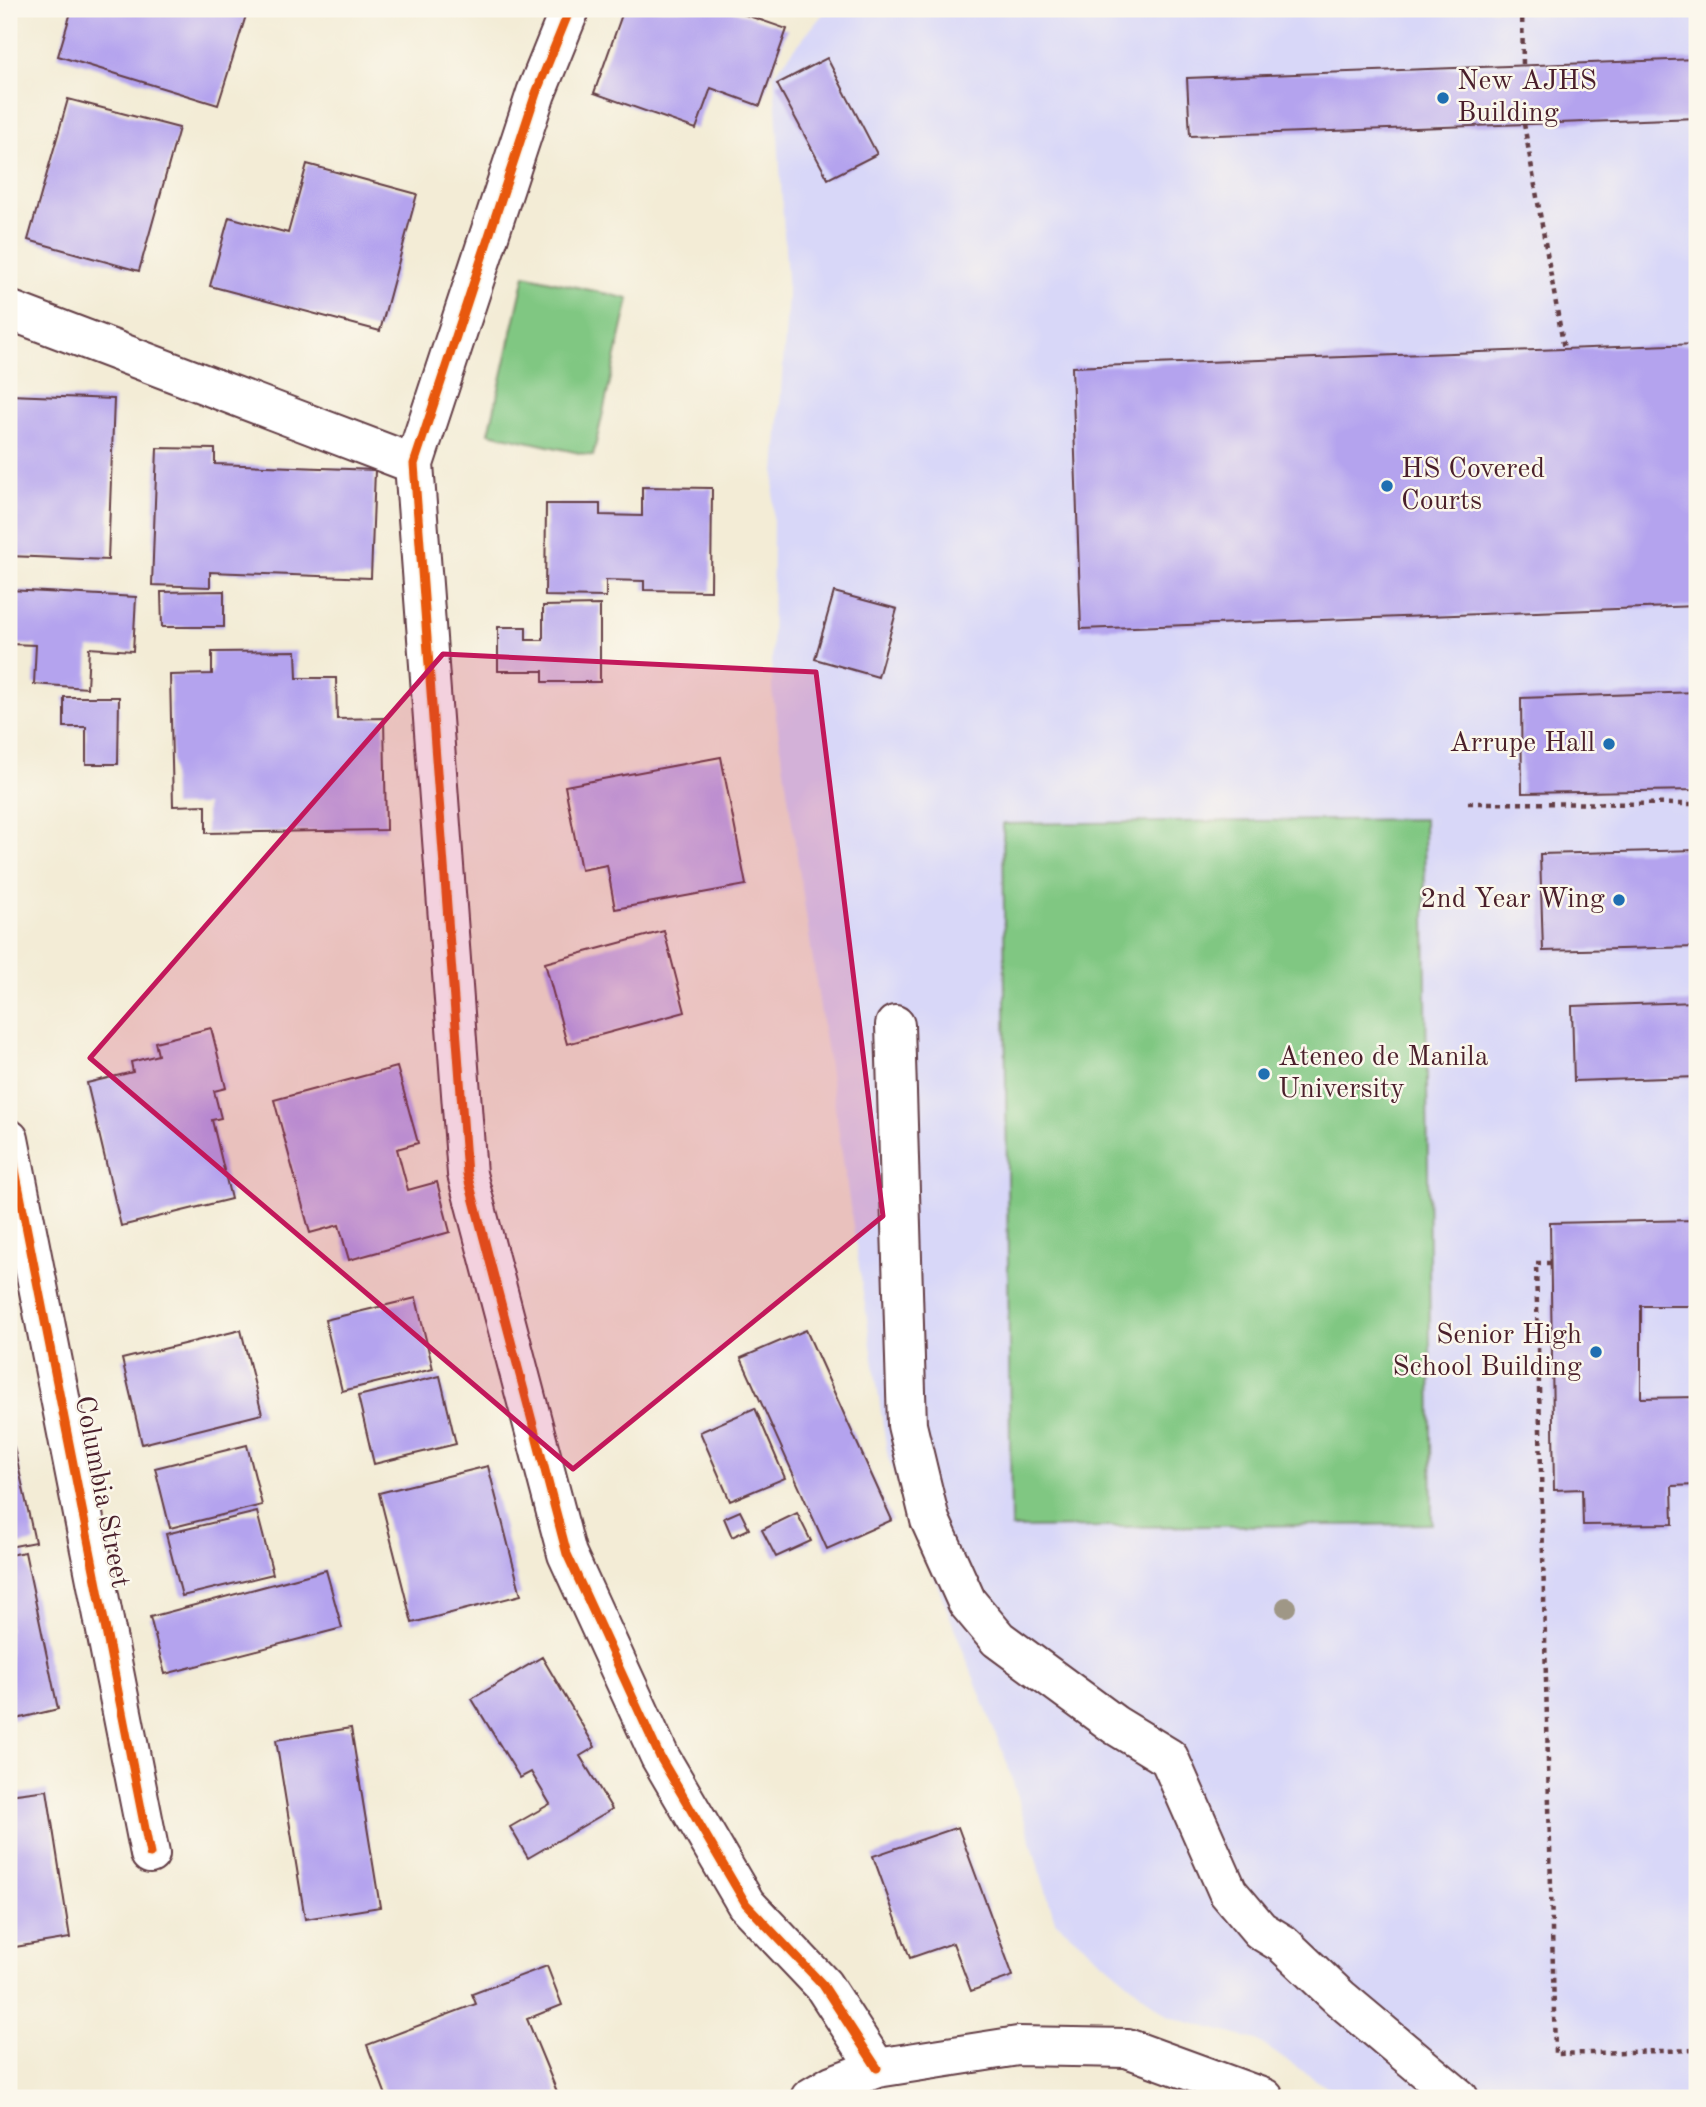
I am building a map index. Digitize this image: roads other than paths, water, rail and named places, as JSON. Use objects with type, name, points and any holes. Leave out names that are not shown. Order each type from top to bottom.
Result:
[{"type":"street","points":[[570,9],[536,93],[414,464],[467,1174],[568,1554],[660,1757],[746,1904],[823,1985],[877,2068]]},
{"type":"street","points":[[9,310],[414,464]]},
{"type":"street","points":[[895,1025],[906,1425],[930,1520],[967,1602],[998,1639],[1115,1725],[1169,1758],[1228,1892],[1252,1921],[1260,1930],[1283,1944],[1340,1998],[1459,2098]]},
{"type":"street","name":"Columbia Street","points":[[9,1139],[149,1854]]},
{"type":"street","points":[[810,2098],[832,2085],[877,2068],[1018,2046],[1127,2048],[1264,2098]]},
{"type":"place","name":"New AJHS Building","points":[[1443,98]]},
{"type":"place","name":"HS Covered Courts","points":[[1387,486]]},
{"type":"place","name":"Arrupe Hall","points":[[1609,744]]},
{"type":"place","name":"2nd Year Wing","points":[[1619,900]]},
{"type":"place","name":"Ateneo de Manila University","points":[[1264,1074]]},
{"type":"place","name":"Senior High School Building","points":[[1596,1352]]}]
